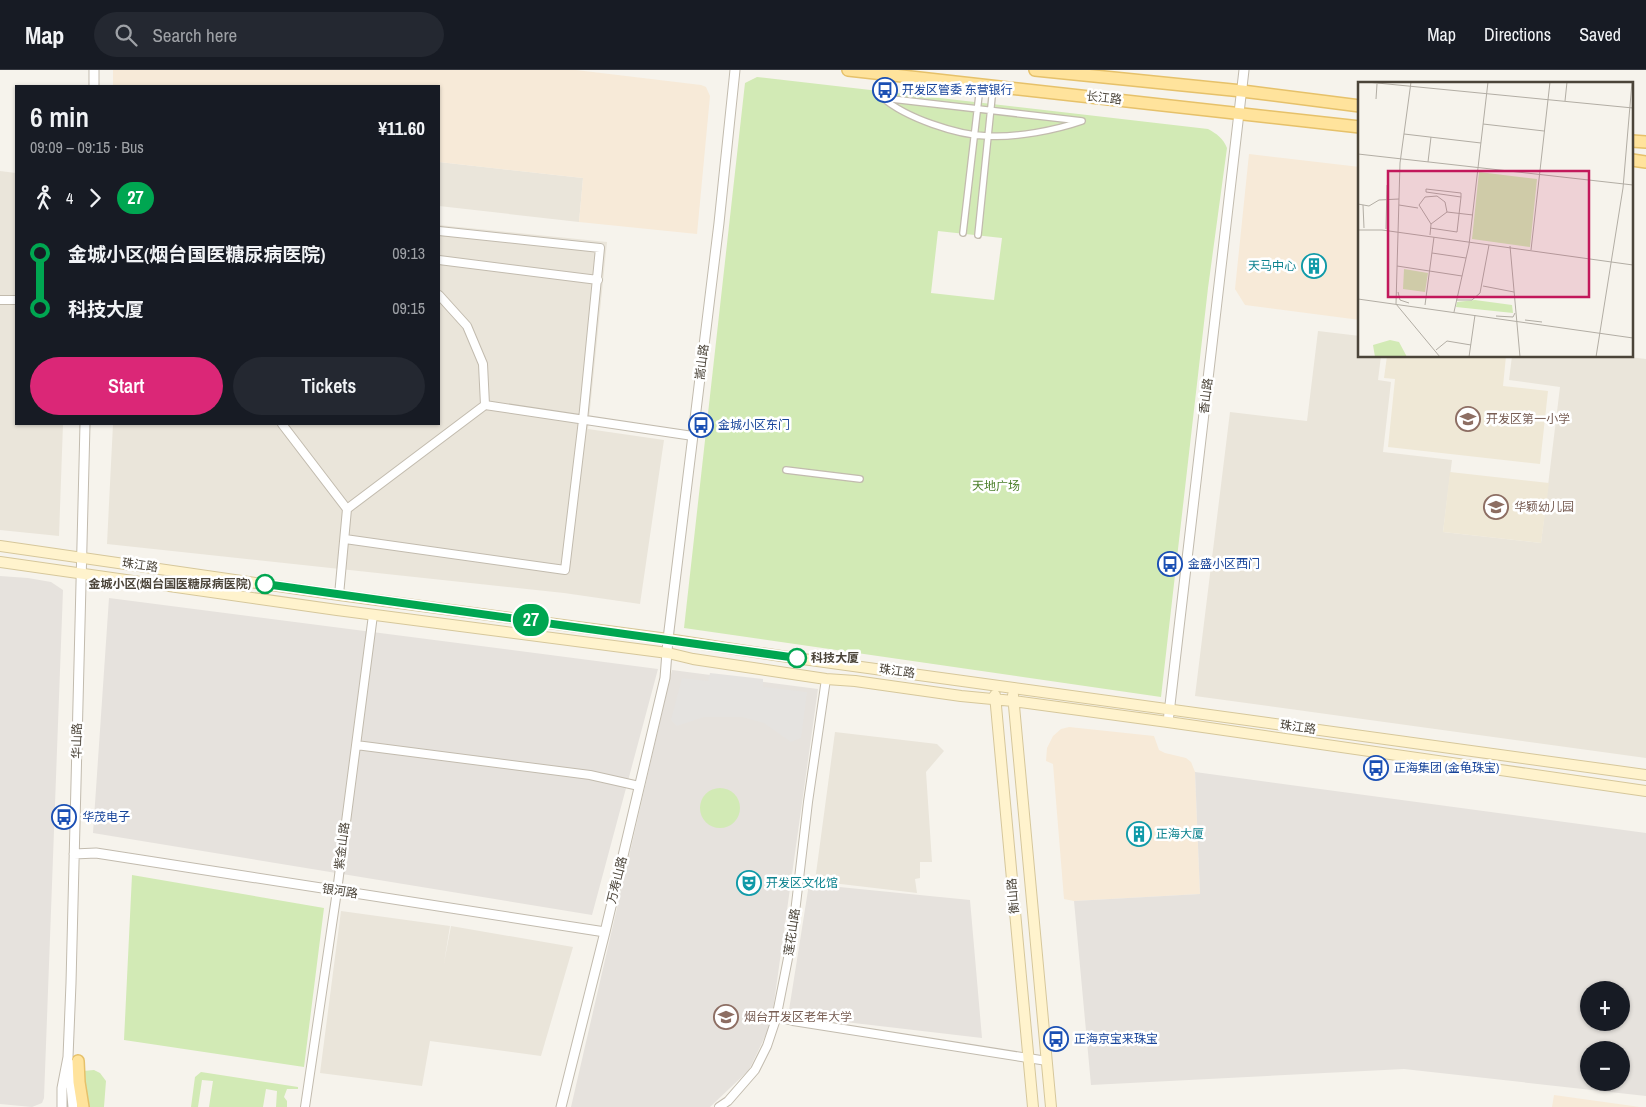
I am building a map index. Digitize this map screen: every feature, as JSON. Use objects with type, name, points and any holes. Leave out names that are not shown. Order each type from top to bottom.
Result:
[{"type":"main road","name":"长江路","points":[[848,70],[1358,127]]},
{"type":"main road","name":"长江路","points":[[1035,70],[1242,91],[1358,106]]},
{"type":"main road","name":"珠江路","points":[[0,546],[83,556],[339,595],[668,639],[1646,776]]},
{"type":"main road","points":[[0,562],[373,615],[668,653],[693,659],[826,679],[856,681],[1168,722],[1646,791]]},
{"type":"main road","name":"衡山路","points":[[995,685],[1032,1107]]},
{"type":"main road","name":"衡山路","points":[[1012,688],[1051,1107]]},
{"type":"main road","points":[[73,1059],[83,1107]]},
{"type":"street","points":[[94,70],[94,85]]},
{"type":"street","name":"嵩山路","points":[[668,653],[668,639],[719,223],[735,70]]},
{"type":"street","name":"香山路","points":[[1168,722],[1244,70]]},
{"type":"street","points":[[963,233],[979,95]]},
{"type":"street","points":[[978,235],[992,97]]},
{"type":"street","points":[[884,98],[1082,121],[1061,128],[988,136],[974,135],[932,124],[894,107],[884,98]]},
{"type":"street","points":[[344,539],[565,570],[583,420],[600,248],[440,231]]},
{"type":"street","points":[[440,260],[598,280]]},
{"type":"street","points":[[440,296],[467,326],[483,364],[485,405]]},
{"type":"street","points":[[0,300],[15,300]]},
{"type":"street","points":[[347,510],[485,405],[693,436]]},
{"type":"street","name":"华山路","points":[[73,1059],[74,854],[85,425]]},
{"type":"street","points":[[283,425],[347,510],[339,595]]},
{"type":"street","points":[[786,470],[860,479]]},
{"type":"street","name":"紫金山路","points":[[306,1107],[337,891],[373,615]]},
{"type":"street","name":"万寿山路","points":[[561,1107],[666,678],[668,653]]},
{"type":"street","name":"莲花山路","points":[[720,1107],[755,1070],[767,1046],[777,1017],[792,938],[808,802],[826,679]]},
{"type":"street","points":[[356,745],[590,775],[639,786]]},
{"type":"street","name":"银河路","points":[[74,854],[96,853],[605,932]]},
{"type":"street","points":[[777,1017],[1047,1061]]},
{"type":"street","points":[[62,1107],[62,1088],[73,1059]]},
{"type":"street","points":[[73,1059],[73,1107]]},
{"type":"shaded area","points":[[113,70],[576,70],[701,85],[706,87],[710,96],[697,234],[579,222],[583,178],[440,162],[440,85],[113,85]]},
{"type":"shaded area","points":[[1249,154],[1358,167],[1358,320],[1245,305],[1235,289]]},
{"type":"shaded area","points":[[440,162],[583,178],[579,222],[440,206]]},
{"type":"shaded area","points":[[0,171],[15,173],[15,425],[63,425],[59,536],[0,530]]},
{"type":"shaded area","points":[[440,225],[607,242],[588,429],[664,440],[640,604],[564,593],[107,544],[113,425],[440,425]]},
{"type":"shaded area","points":[[1318,331],[1358,336],[1358,358],[1381,358],[1378,380],[1391,382],[1383,452],[1452,460],[1443,532],[1541,543],[1560,387],[1509,380],[1512,358],[1646,359],[1646,758],[1195,696],[1230,412],[1307,421]]},
{"type":"shaded area","name":"开发区第一小学","points":[[1387,358],[1506,358],[1503,386],[1548,391],[1540,464],[1388,447],[1395,379],[1384,378]]},
{"type":"shaded area","name":"华颖幼儿园","points":[[1450,472],[1549,483],[1541,543],[1443,532]]},
{"type":"shaded area","points":[[0,576],[51,582],[63,590],[44,1098],[42,1103],[32,1107],[0,1104]]},
{"type":"shaded area","points":[[109,598],[658,669],[592,915],[93,833]]},
{"type":"shaded area","points":[[672,670],[818,689],[771,1024],[749,1070],[710,1107],[571,1107]]},
{"type":"shaded area","points":[[710,673],[763,679],[763,687],[807,692],[801,738],[791,742],[764,723],[742,717],[704,717],[677,726],[671,720],[682,678],[708,681]]},
{"type":"shaded area","points":[[1069,727],[1154,736],[1159,750],[1186,758],[1191,762],[1195,772],[1200,894],[1074,901],[1064,899],[1053,764],[1046,761],[1047,748],[1053,736],[1061,729]]},
{"type":"shaded area","points":[[835,732],[937,744],[944,751],[926,772],[932,862],[920,862],[920,878],[915,879],[917,893],[815,881]]},
{"type":"shaded area","points":[[1195,772],[1646,833],[1646,1096],[1601,1091],[1630,1091],[1630,1041],[1580,1041],[1580,1089],[1404,1069],[1091,1085],[1074,901],[1200,894]]},
{"type":"shaded area","points":[[809,884],[970,900],[982,1038],[794,1016],[789,1010]]},
{"type":"shaded area","points":[[341,911],[450,926],[444,963],[451,926],[573,947],[541,1056],[430,1041],[422,1086],[320,1073]]},
{"type":"shaded area","points":[[1554,1095],[1640,1107],[1552,1107]]},
{"type":"green space","name":"天地广场","points":[[757,77],[1208,129],[1224,142],[1227,148],[1208,288],[1161,697],[684,628],[745,83]],"holes":[[[938,231],[1002,238],[994,300],[931,293]]]},
{"type":"green space","points":[[724,788],[731,791],[737,797],[740,808],[739,816],[731,825],[724,828],[716,828],[709,825],[701,816],[700,804],[703,797],[712,789]]},
{"type":"green space","points":[[132,875],[324,908],[304,1067],[124,1040]]},
{"type":"green space","points":[[94,1070],[100,1073],[106,1081],[104,1107],[89,1107],[83,1071]]},
{"type":"green space","points":[[201,1072],[298,1087],[298,1089],[287,1089],[284,1097],[287,1101],[287,1107],[276,1107],[277,1091],[266,1089],[263,1107],[209,1107],[213,1081],[202,1080],[198,1107],[191,1107],[195,1077]]},
{"type":"bus line","name":"27","points":[[265,584],[797,658]]},
{"type":"place","name":"开发区管委 东营银行","points":[[885,90]]},
{"type":"place","name":"天马中心","points":[[1314,266]]},
{"type":"place","name":"开发区第一小学","points":[[1468,419]]},
{"type":"place","name":"金城小区东门","points":[[701,425]]},
{"type":"place","name":"华颖幼儿园","points":[[1496,507]]},
{"type":"place","name":"金盛小区西门","points":[[1170,564]]},
{"type":"place","name":"金城小区(烟台国医糖尿病医院)","points":[[265,584]]},
{"type":"place","name":"科技大厦","points":[[797,658]]},
{"type":"place","name":"正海集团 (金龟珠宝)","points":[[1376,768]]},
{"type":"place","name":"华茂电子","points":[[64,817]]},
{"type":"place","name":"正海大厦","points":[[1139,834]]},
{"type":"place","name":"开发区文化馆","points":[[749,883]]},
{"type":"place","name":"烟台开发区老年大学","points":[[726,1017]]},
{"type":"place","name":"正海京宝来珠宝","points":[[1056,1039]]}]
